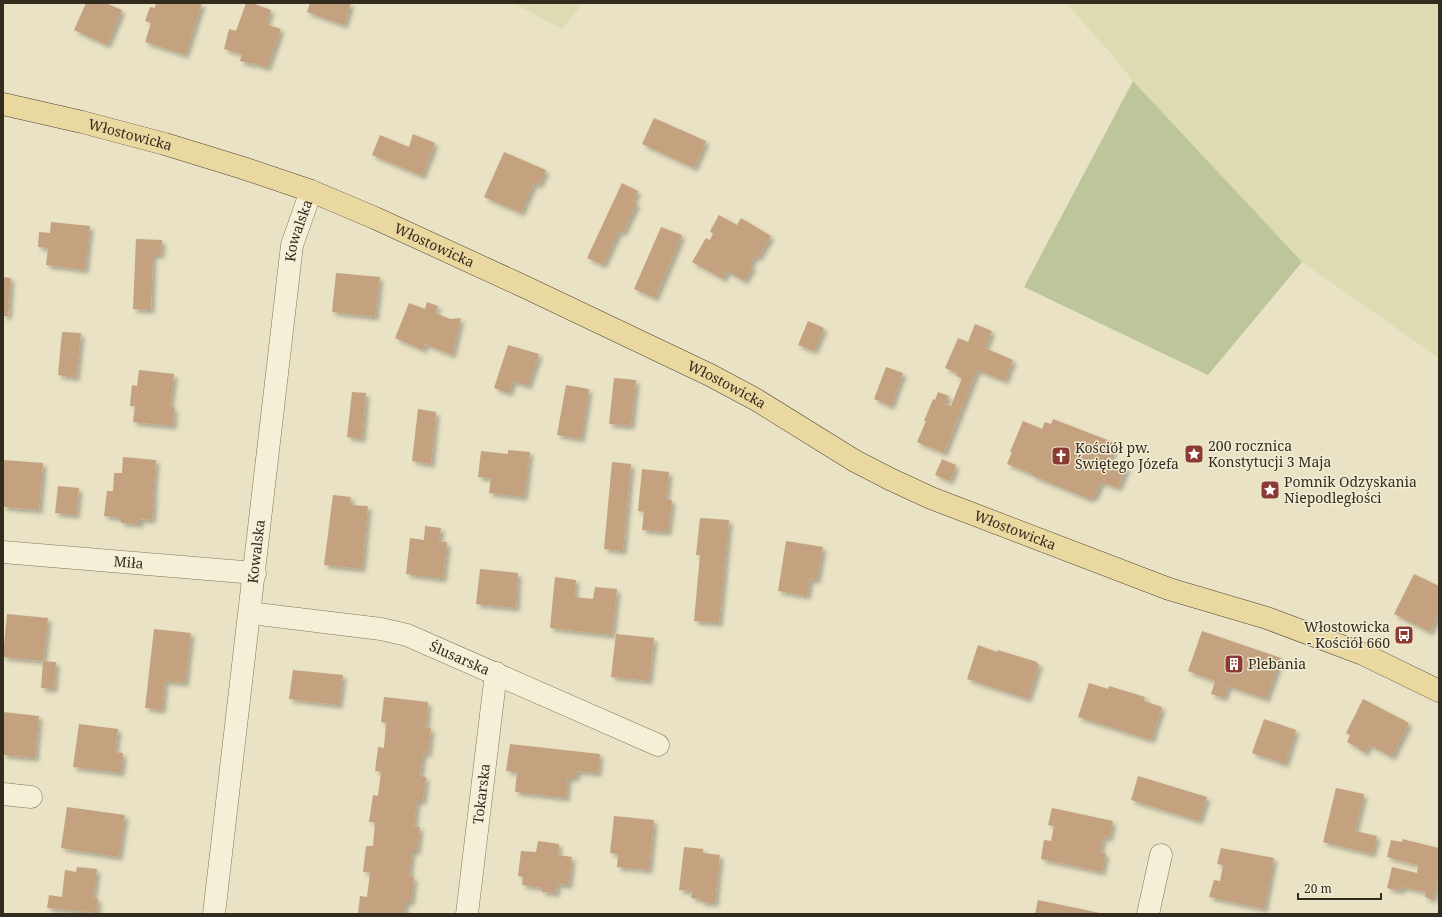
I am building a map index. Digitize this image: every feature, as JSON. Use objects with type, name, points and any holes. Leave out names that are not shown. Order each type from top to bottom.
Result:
[{"type":"main road","name":"Włostowicka","points":[[3,104],[82,122],[165,144],[312,191],[375,218],[516,283],[710,375],[755,399],[848,457],[931,498],[1169,589],[1267,618],[1363,654],[1439,691]]},
{"type":"street","name":"Kowalska","points":[[214,914],[292,245],[312,191]]},
{"type":"street","name":"Miła","points":[[3,552],[254,573]]},
{"type":"street","name":"Ślusarska","points":[[250,613],[381,629],[407,635],[658,745]]},
{"type":"street","name":"Tokarska","points":[[467,914],[496,673]]},
{"type":"street","points":[[3,794],[31,797]]},
{"type":"street","points":[[1148,914],[1161,854]]},
{"type":"shaded area","points":[[513,3],[583,3],[562,29]]},
{"type":"shaded area","points":[[1066,3],[1439,3],[1439,358],[1302,262],[1133,81]]},
{"type":"green space","points":[[1133,81],[1302,262],[1208,375],[1024,287]]},
{"type":"building","points":[[86,3],[105,3],[122,10],[107,45],[74,30]]},
{"type":"building","points":[[156,3],[202,3],[185,55],[145,42],[151,23],[145,21],[150,7],[155,8]]},
{"type":"building","points":[[246,3],[252,3],[271,10],[266,24],[281,29],[267,68],[240,61],[242,54],[224,49],[229,29],[236,31]]},
{"type":"building","points":[[310,3],[351,3],[344,25],[307,12]]},
{"type":"building","points":[[654,118],[706,141],[694,168],[642,144]]},
{"type":"building","points":[[413,134],[435,143],[422,176],[372,155],[380,135],[409,147]]},
{"type":"building","points":[[504,152],[546,170],[539,185],[534,183],[521,213],[484,197]]},
{"type":"building","points":[[622,183],[638,191],[633,201],[637,203],[623,233],[619,231],[603,265],[587,258]]},
{"type":"building","points":[[719,215],[737,225],[741,218],[771,236],[758,258],[755,256],[750,265],[753,267],[744,281],[727,271],[723,279],[692,262],[706,238],[710,240],[713,234],[710,231]]},
{"type":"building","points":[[51,222],[90,226],[85,270],[46,265],[48,248],[38,247],[39,232],[50,233]]},
{"type":"building","points":[[661,227],[682,235],[655,298],[634,289]]},
{"type":"building","points":[[136,239],[162,240],[161,255],[153,255],[151,310],[133,309]]},
{"type":"building","points":[[336,273],[380,277],[375,317],[332,312]]},
{"type":"building","points":[[3,277],[11,278],[8,316],[3,316]]},
{"type":"building","points":[[427,302],[438,306],[435,313],[450,319],[461,318],[452,355],[425,344],[423,350],[395,338],[409,303],[425,309]]},
{"type":"building","points":[[808,321],[824,328],[814,351],[798,345]]},
{"type":"building","points":[[975,324],[992,331],[985,348],[1013,360],[1005,381],[977,370],[944,453],[917,442],[933,399],[935,400],[938,392],[949,396],[945,404],[951,406],[962,378],[956,376],[957,373],[945,368],[958,338],[968,342]]},
{"type":"building","points":[[62,332],[81,333],[76,378],[58,375]]},
{"type":"building","points":[[508,345],[539,354],[528,386],[513,381],[509,393],[494,388]]},
{"type":"building","points":[[886,367],[903,373],[891,406],[874,399]]},
{"type":"building","points":[[139,370],[174,374],[170,407],[174,407],[173,426],[133,422],[135,406],[130,406],[132,385],[137,386]]},
{"type":"building","points":[[614,378],[636,380],[631,426],[609,424]]},
{"type":"building","points":[[566,385],[589,389],[581,439],[557,435]]},
{"type":"building","points":[[352,392],[366,393],[362,439],[347,437]]},
{"type":"building","points":[[418,409],[436,412],[431,464],[412,461]]},
{"type":"building","name":"Kościół pw. Świętego Józefa","points":[[1053,419],[1110,441],[1115,445],[1110,459],[1127,467],[1118,488],[1101,482],[1095,496],[1089,499],[1007,464],[1012,452],[1010,452],[1023,421],[1042,429],[1045,422],[1051,424]]},
{"type":"building","points":[[508,450],[530,452],[524,497],[489,493],[491,478],[478,477],[481,451],[508,454]]},
{"type":"building","points":[[123,457],[156,460],[152,520],[140,519],[140,524],[121,523],[121,518],[104,516],[107,491],[113,491],[114,473],[122,473]]},
{"type":"building","points":[[942,459],[956,465],[950,481],[935,475]]},
{"type":"building","points":[[3,460],[43,463],[39,510],[3,507]]},
{"type":"building","points":[[612,462],[631,464],[623,551],[604,549]]},
{"type":"building","points":[[642,469],[669,472],[666,499],[672,500],[668,532],[642,530],[644,512],[638,511]]},
{"type":"building","points":[[58,486],[79,488],[76,515],[55,513]]},
{"type":"building","points":[[333,495],[351,497],[350,505],[368,506],[362,569],[324,565]]},
{"type":"building","points":[[700,518],[729,520],[719,623],[694,621],[700,555],[696,555]]},
{"type":"building","points":[[425,526],[441,528],[439,541],[447,542],[443,579],[406,574],[410,538],[424,540]]},
{"type":"building","points":[[786,541],[823,547],[817,580],[810,579],[807,596],[778,591]]},
{"type":"building","points":[[480,569],[518,573],[516,608],[476,604]]},
{"type":"building","points":[[1414,574],[1439,586],[1439,613],[1430,632],[1394,614]]},
{"type":"building","points":[[555,577],[576,580],[574,597],[593,599],[595,587],[617,589],[612,635],[550,628]]},
{"type":"building","points":[[7,614],[48,618],[43,661],[3,657]]},
{"type":"building","points":[[154,629],[191,633],[185,683],[165,681],[162,710],[145,708]]},
{"type":"building","name":"Plebania","points":[[1202,631],[1281,658],[1266,699],[1228,686],[1224,698],[1211,694],[1215,681],[1188,671]]},
{"type":"building","points":[[616,634],[654,638],[649,681],[611,677]]},
{"type":"building","points":[[978,645],[997,652],[998,650],[1037,662],[1039,665],[1028,699],[967,679]]},
{"type":"building","points":[[43,661],[56,662],[54,689],[41,688]]},
{"type":"building","points":[[293,670],[343,675],[339,705],[289,699]]},
{"type":"building","points":[[1089,683],[1108,689],[1109,686],[1145,697],[1144,701],[1162,707],[1151,740],[1078,717]]},
{"type":"building","points":[[384,697],[428,702],[426,728],[431,728],[428,754],[423,753],[420,776],[426,777],[423,801],[417,801],[414,826],[420,827],[417,851],[412,851],[409,877],[414,877],[411,902],[406,902],[404,914],[358,914],[360,896],[367,897],[370,872],[363,872],[366,846],[373,846],[375,822],[369,822],[373,795],[378,796],[381,772],[375,771],[378,747],[384,748],[386,723],[381,722]]},
{"type":"building","points":[[1363,699],[1409,723],[1392,757],[1369,745],[1365,753],[1347,742],[1350,735],[1346,733]]},
{"type":"building","points":[[3,712],[39,716],[35,758],[3,755]]},
{"type":"building","points":[[1264,719],[1296,730],[1285,764],[1252,753]]},
{"type":"building","points":[[79,724],[118,729],[115,752],[123,753],[121,773],[73,767]]},
{"type":"building","points":[[510,744],[600,754],[598,773],[577,771],[576,778],[568,778],[566,798],[515,792],[517,772],[506,771]]},
{"type":"building","points":[[1138,776],[1207,797],[1199,821],[1131,800]]},
{"type":"building","points":[[1336,788],[1364,794],[1355,831],[1377,836],[1372,854],[1323,842]]},
{"type":"building","points":[[67,807],[125,815],[119,857],[61,848]]},
{"type":"building","points":[[1052,808],[1113,821],[1109,838],[1103,837],[1100,852],[1106,853],[1102,872],[1041,859],[1044,840],[1051,841],[1054,826],[1048,825]]},
{"type":"building","points":[[614,816],[654,820],[649,870],[617,867],[618,854],[610,853]]},
{"type":"building","points":[[1402,839],[1439,848],[1439,875],[1433,900],[1425,897],[1426,892],[1402,887],[1401,891],[1387,888],[1392,867],[1417,873],[1418,865],[1387,857],[1391,840],[1402,842]]},
{"type":"building","points":[[538,841],[559,844],[558,855],[572,857],[569,885],[557,884],[556,893],[542,892],[542,888],[522,885],[523,877],[518,876],[521,851],[536,852]]},
{"type":"building","points":[[684,847],[703,849],[703,853],[720,855],[715,903],[700,902],[701,899],[691,898],[692,891],[679,890]]},
{"type":"building","points":[[1221,848],[1274,858],[1264,909],[1209,897],[1214,880],[1220,881],[1223,865],[1217,864]]},
{"type":"building","points":[[77,867],[97,869],[93,898],[98,899],[97,913],[47,908],[49,895],[62,897],[65,870],[76,872]]},
{"type":"building","points":[[1038,900],[1100,913],[1100,914],[1035,914]]},
{"type":"place","name":"200 rocznica Konstytucji 3 Maja","points":[[1194,454]]},
{"type":"place","name":"Kościół pw. Świętego Józefa","points":[[1061,456]]},
{"type":"place","name":"Pomnik Odzyskania Niepodległości","points":[[1270,490]]},
{"type":"place","name":"Włostowicka - Kościół 660","points":[[1404,635]]},
{"type":"place","name":"Plebania","points":[[1234,664]]}]
